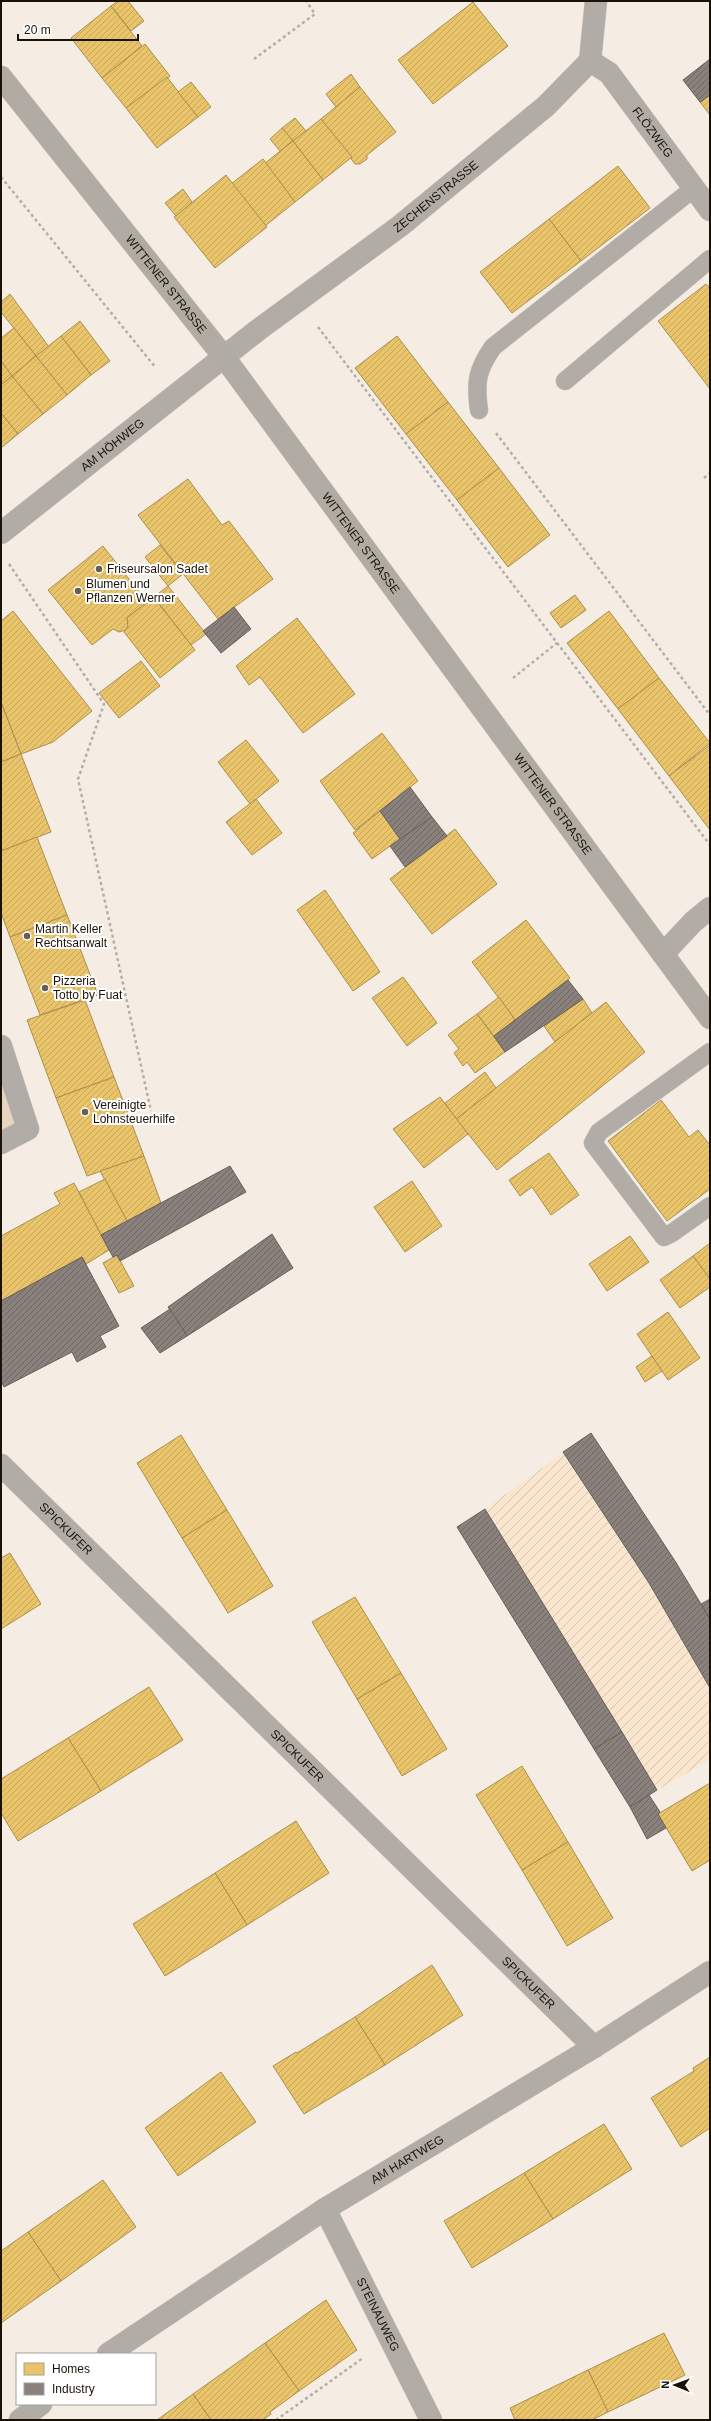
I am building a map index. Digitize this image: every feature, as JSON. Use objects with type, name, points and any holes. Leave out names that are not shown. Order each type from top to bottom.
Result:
[{"type":"main road","name":"WITTENER STRASSE","points":[[1,77],[224,357],[710,1018]]},
{"type":"street","points":[[590,61],[596,1]]},
{"type":"street","name":"FLÖZWEG","points":[[590,61],[609,73],[710,210]]},
{"type":"street","name":"ZECHENSTRASSE","points":[[224,357],[400,226],[546,106],[590,61]]},
{"type":"street","name":"AM HÖHWEG","points":[[1,533],[224,357]]},
{"type":"street","points":[[663,954],[692,922],[710,908]]},
{"type":"street","points":[[1,1046],[28,1129],[1,1143]]},
{"type":"street","name":"SPICKUFER","points":[[1,1465],[594,2047]]},
{"type":"street","name":"AM HARTWEG","points":[[109,2353],[325,2209],[594,2047],[710,1972]]},
{"type":"street","name":"STEINAUWEG","points":[[325,2209],[431,2420]]},
{"type":"street","points":[[20,2420],[40,2405]]},
{"type":"lane","points":[[479,410],[476,394],[480,366],[493,347],[693,188]]},
{"type":"lane","points":[[565,381],[710,259]]},
{"type":"lane","points":[[710,1052],[599,1132],[593,1143],[664,1237],[710,1206]]},
{"type":"path","points":[[254,59],[315,14],[306,1]]},
{"type":"path","points":[[1,177],[156,369]]},
{"type":"path","points":[[318,327],[710,845]]},
{"type":"path","points":[[479,410],[710,714]]},
{"type":"path","points":[[704,478],[710,473]]},
{"type":"path","points":[[7,561],[104,704],[78,779],[151,1111]]},
{"type":"path","points":[[513,678],[557,643]]},
{"type":"path","points":[[276,2420],[391,2338]]},
{"type":"shaded area","points":[[1,1046],[28,1129],[1,1143]]},
{"type":"shaded area","points":[[591,1433],[675,1561],[710,1619],[710,1759],[630,1807],[457,1527],[485,1509]]},
{"type":"building: Homes","points":[[118,1],[128,1],[144,21],[131,31],[111,6]]},
{"type":"building: Homes","points":[[473,2],[508,46],[433,104],[398,60]]},
{"type":"building: Homes","points":[[111,6],[142,46],[102,78],[71,38]]},
{"type":"building: Homes","points":[[145,44],[170,76],[126,108],[102,78]]},
{"type":"building: Homes","points":[[351,74],[360,87],[336,107],[326,94]]},
{"type":"building: Homes","points":[[167,77],[198,117],[157,148],[126,108]]},
{"type":"building: Homes","points":[[191,82],[211,107],[198,117],[178,92]]},
{"type":"building: Homes","points":[[360,87],[396,132],[367,155],[367,159],[360,164],[355,164],[321,119]]},
{"type":"building: Homes","points":[[710,95],[710,115],[700,102]]},
{"type":"building: Homes","points":[[295,118],[306,131],[293,141],[282,128]]},
{"type":"building: Homes","points":[[321,119],[352,157],[323,180],[293,141]]},
{"type":"building: Homes","points":[[282,128],[293,141],[280,151],[270,139]]},
{"type":"building: Homes","points":[[293,141],[323,180],[295,202],[264,164]]},
{"type":"building: Homes","points":[[263,159],[295,202],[265,226],[231,184]]},
{"type":"building: Homes","points":[[618,166],[650,208],[581,261],[549,219]]},
{"type":"building: Homes","points":[[226,175],[267,227],[215,268],[174,217]]},
{"type":"building: Homes","points":[[183,189],[192,202],[176,216],[165,203]]},
{"type":"building: Homes","points":[[549,219],[581,261],[512,313],[480,272]]},
{"type":"building: Homes","points":[[706,284],[710,288],[710,389],[658,321]]},
{"type":"building: Homes","points":[[10,294],[49,347],[36,356],[1,312],[1,302]]},
{"type":"building: Homes","points":[[80,321],[110,361],[91,375],[61,336]]},
{"type":"building: Homes","points":[[14,328],[36,356],[12,376],[1,361],[1,338]]},
{"type":"building: Homes","points":[[61,336],[91,375],[67,395],[36,356]]},
{"type":"building: Homes","points":[[397,336],[448,402],[406,434],[355,368]]},
{"type":"building: Homes","points":[[36,356],[67,395],[43,414],[12,376]]},
{"type":"building: Homes","points":[[1,361],[12,376],[1,385]]},
{"type":"building: Homes","points":[[12,376],[43,414],[18,434],[1,413],[1,385]]},
{"type":"building: Homes","points":[[448,402],[499,468],[457,500],[406,434]]},
{"type":"building: Homes","points":[[1,413],[18,434],[1,448]]},
{"type":"building: Homes","points":[[499,468],[550,535],[508,567],[457,500]]},
{"type":"building: Homes","points":[[188,479],[222,525],[229,521],[273,579],[218,619],[138,515]]},
{"type":"building: Homes","points":[[160,545],[183,574],[168,586],[145,557]]},
{"type":"building: Homes","points":[[103,546],[147,602],[127,618],[129,624],[126,630],[119,632],[113,629],[92,645],[48,590]]},
{"type":"building: Homes","points":[[168,586],[206,634],[191,645],[154,597]]},
{"type":"building: Homes","points":[[151,594],[195,650],[160,678],[124,632],[128,627],[127,618],[147,602],[146,599]]},
{"type":"building: Homes","points":[[575,595],[586,610],[561,628],[550,613]]},
{"type":"building: Homes","points":[[13,611],[92,711],[53,742],[21,754],[1,702],[1,621]]},
{"type":"building: Homes","points":[[609,611],[659,678],[618,709],[567,643]]},
{"type":"building: Homes","points":[[297,618],[355,694],[303,733],[260,677],[249,685],[236,666]]},
{"type":"building: Homes","points":[[141,661],[160,686],[119,718],[99,693]]},
{"type":"building: Homes","points":[[659,678],[710,743],[669,776],[618,709]]},
{"type":"building: Homes","points":[[1,702],[21,754],[1,762]]},
{"type":"building: Homes","points":[[382,733],[418,781],[355,830],[320,781]]},
{"type":"building: Homes","points":[[246,740],[279,781],[250,804],[218,762]]},
{"type":"building: Homes","points":[[710,745],[710,830],[669,776]]},
{"type":"building: Homes","points":[[21,754],[51,832],[1,851],[1,762]]},
{"type":"building: Homes","points":[[256,799],[282,833],[252,855],[226,822]]},
{"type":"building: Homes","points":[[380,811],[400,839],[372,859],[353,833]]},
{"type":"building: Homes","points":[[455,829],[497,884],[432,934],[390,879]]},
{"type":"building: Homes","points":[[37,837],[67,915],[10,937],[1,913],[1,851]]},
{"type":"building: Homes","points":[[325,890],[380,972],[353,991],[297,910]]},
{"type":"building: Homes","points":[[67,915],[98,995],[40,1015],[10,937]]},
{"type":"building: Homes","points":[[526,920],[570,978],[515,1020],[472,962]]},
{"type":"building: Homes","points":[[403,977],[437,1023],[407,1046],[372,998]]},
{"type":"building: Homes","points":[[499,997],[515,1020],[494,1036],[477,1014]]},
{"type":"building: Homes","points":[[583,999],[592,1013],[555,1042],[544,1026]]},
{"type":"building: Homes","points":[[85,1000],[114,1077],[56,1098],[27,1020]]},
{"type":"building: Homes","points":[[606,1002],[645,1052],[497,1170],[456,1119]]},
{"type":"building: Homes","points":[[477,1014],[505,1052],[475,1073],[467,1062],[463,1066],[454,1053],[459,1049],[448,1035]]},
{"type":"building: Homes","points":[[485,1072],[496,1088],[456,1119],[445,1103]]},
{"type":"building: Homes","points":[[114,1077],[144,1156],[87,1176],[56,1098]]},
{"type":"building: Homes","points":[[440,1097],[468,1134],[424,1168],[393,1129]]},
{"type":"building: Homes","points":[[661,1100],[689,1137],[698,1130],[710,1145],[710,1189],[667,1221],[608,1141]]},
{"type":"building: Homes","points":[[549,1153],[579,1195],[551,1215],[532,1187],[520,1196],[509,1180]]},
{"type":"building: Homes","points":[[144,1156],[161,1203],[127,1221],[100,1171]]},
{"type":"building: Homes","points":[[105,1179],[127,1221],[101,1235],[79,1192]]},
{"type":"building: Homes","points":[[412,1181],[442,1226],[405,1252],[374,1207]]},
{"type":"building: Homes","points":[[74,1183],[109,1250],[86,1264],[82,1257],[1,1301],[1,1236],[60,1204],[54,1193]]},
{"type":"building: Homes","points":[[630,1236],[649,1262],[607,1291],[589,1264]]},
{"type":"building: Homes","points":[[710,1243],[710,1279],[693,1256]]},
{"type":"building: Homes","points":[[117,1255],[134,1286],[119,1293],[103,1263]]},
{"type":"building: Homes","points":[[693,1256],[710,1279],[710,1287],[680,1308],[660,1280]]},
{"type":"building: Homes","points":[[668,1312],[700,1358],[668,1380],[637,1334]]},
{"type":"building: Homes","points":[[652,1356],[662,1371],[645,1382],[636,1367]]},
{"type":"building: Homes","points":[[181,1435],[227,1510],[182,1538],[137,1463]]},
{"type":"building: Homes","points":[[227,1510],[273,1586],[228,1613],[182,1538]]},
{"type":"building: Homes","points":[[10,1553],[41,1604],[1,1629],[1,1558]]},
{"type":"building: Homes","points":[[355,1597],[401,1673],[357,1699],[312,1622]]},
{"type":"building: Homes","points":[[401,1673],[447,1749],[402,1776],[357,1699]]},
{"type":"building: Homes","points":[[149,1687],[183,1740],[101,1791],[68,1738]]},
{"type":"building: Homes","points":[[68,1738],[101,1791],[18,1841],[1,1813],[1,1779]]},
{"type":"building: Homes","points":[[522,1766],[568,1842],[522,1870],[476,1795]]},
{"type":"building: Homes","points":[[710,1783],[710,1860],[692,1871],[658,1814]]},
{"type":"building: Homes","points":[[296,1821],[329,1873],[247,1925],[215,1873]]},
{"type":"building: Homes","points":[[568,1842],[613,1918],[567,1946],[522,1870]]},
{"type":"building: Homes","points":[[215,1873],[247,1925],[165,1976],[133,1924]]},
{"type":"building: Homes","points":[[432,1965],[463,2015],[385,2065],[355,2017]]},
{"type":"building: Homes","points":[[355,2017],[385,2065],[304,2114],[273,2066]]},
{"type":"building: Homes","points":[[710,2057],[710,2128],[681,2147],[651,2098],[694,2071],[693,2068]]},
{"type":"building: Homes","points":[[221,2072],[256,2122],[178,2176],[145,2128]]},
{"type":"building: Homes","points":[[604,2124],[632,2169],[553,2219],[524,2173]]},
{"type":"building: Homes","points":[[524,2173],[553,2219],[472,2268],[444,2221]]},
{"type":"building: Homes","points":[[103,2180],[136,2227],[61,2281],[28,2232]]},
{"type":"building: Homes","points":[[28,2232],[61,2281],[1,2323],[1,2251]]},
{"type":"building: Homes","points":[[326,2300],[357,2350],[299,2391],[265,2343]]},
{"type":"building: Homes","points":[[664,2333],[685,2375],[608,2412],[588,2370]]},
{"type":"building: Homes","points":[[265,2343],[299,2391],[270,2412],[271,2414],[263,2420],[211,2420],[193,2394]]},
{"type":"building: Homes","points":[[588,2370],[608,2412],[592,2420],[515,2420],[510,2408]]},
{"type":"building: Homes","points":[[193,2394],[211,2420],[157,2420]]},
{"type":"building: Industry","points":[[710,59],[710,95],[700,102],[683,80]]},
{"type":"building: Industry","points":[[234,607],[251,629],[221,653],[203,631]]},
{"type":"building: Industry","points":[[410,787],[432,817],[400,839],[380,811]]},
{"type":"building: Industry","points":[[432,817],[447,836],[405,867],[390,846]]},
{"type":"building: Industry","points":[[568,980],[583,999],[505,1052],[494,1036]]},
{"type":"building: Industry","points":[[230,1166],[246,1192],[120,1261],[117,1255],[113,1257],[101,1235]]},
{"type":"building: Industry","points":[[272,1234],[293,1268],[187,1336],[168,1307]]},
{"type":"building: Industry","points":[[82,1257],[119,1326],[100,1336],[106,1347],[77,1362],[72,1352],[4,1387],[1,1381],[1,1301]]},
{"type":"building: Industry","points":[[170,1309],[187,1336],[160,1353],[141,1328]]},
{"type":"building: Industry","points":[[591,1433],[675,1561],[710,1619],[710,1688],[649,1583],[563,1452]]},
{"type":"building: Industry","points":[[485,1509],[622,1732],[594,1749],[457,1527]]},
{"type":"building: Industry","points":[[710,1599],[710,1619],[701,1604]]},
{"type":"building: Industry","points":[[622,1732],[657,1790],[630,1807],[594,1749]]},
{"type":"building: Industry","points":[[649,1795],[660,1812],[658,1814],[666,1828],[647,1839],[630,1807]]},
{"type":"place","name":"Friseursalon Sadet","points":[[99,569]]},
{"type":"place","name":"Blumen und Pflanzen Werner","points":[[78,591]]},
{"type":"place","name":"Martin Keller Rechtsanwalt","points":[[27,936]]},
{"type":"place","name":"Pizzeria Totto by Fuat","points":[[45,988]]},
{"type":"place","name":"Vereinigte Lohnsteuerhilfe","points":[[85,1112]]}]
